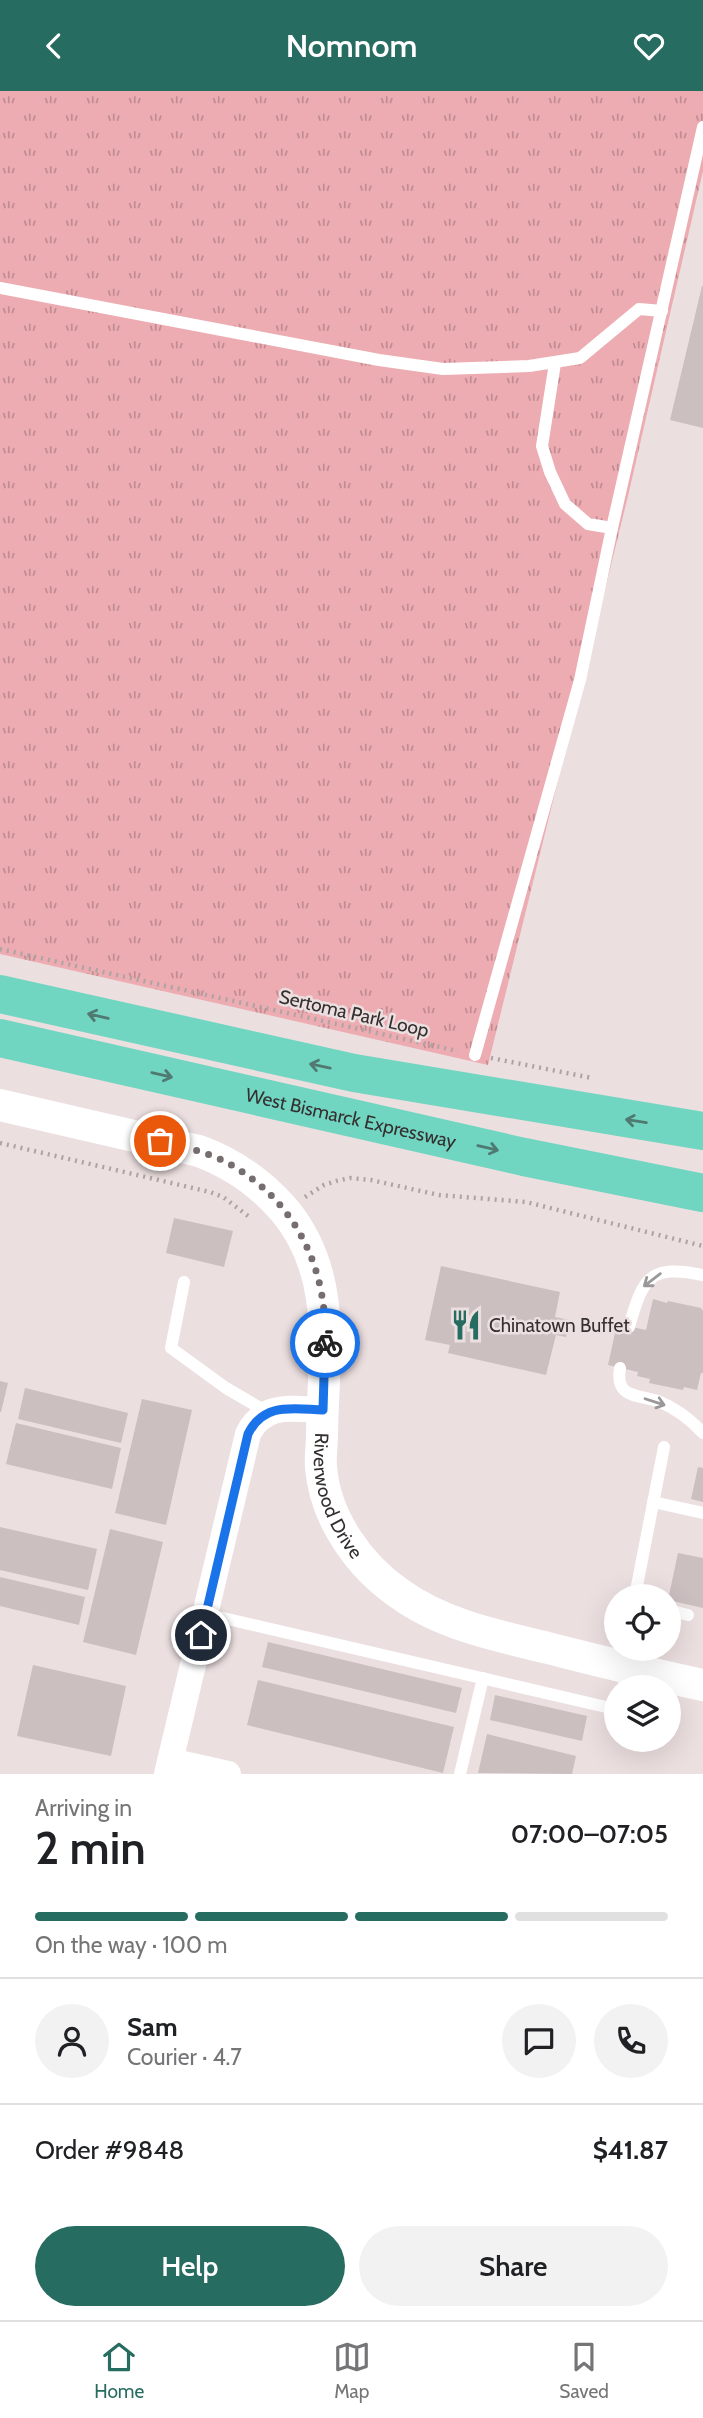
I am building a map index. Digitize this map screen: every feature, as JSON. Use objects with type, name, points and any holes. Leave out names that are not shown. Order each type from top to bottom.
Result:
[{"type":"highway","points":[[0,994],[354,1073],[527,1104],[703,1131]]},
{"type":"highway","name":"West Bismarck Expressway","points":[[0,1038],[549,1162],[703,1193]]},
{"type":"street","name":"Riverwood Drive","points":[[0,1105],[200,1151],[220,1159],[256,1181],[286,1212],[306,1242],[315,1262],[322,1290],[325,1337],[321,1467],[327,1493],[349,1542],[363,1562],[381,1580],[426,1610],[493,1635],[703,1685]]},
{"type":"street","points":[[228,1774],[169,1767],[248,1434],[254,1421],[267,1412],[282,1409],[323,1410]]},
{"type":"lane","points":[[475,1055],[580,680],[703,128]]},
{"type":"lane","points":[[0,288],[379,360],[443,369],[481,369],[555,363],[580,358],[639,309],[662,311]]},
{"type":"lane","points":[[555,363],[542,446],[550,471],[565,504],[588,524],[612,528]]},
{"type":"lane","points":[[629,1327],[639,1293],[647,1281],[658,1273],[671,1270],[703,1275]]},
{"type":"lane","points":[[184,1282],[171,1348],[226,1388],[267,1412]]},
{"type":"lane","points":[[620,1368],[618,1379],[625,1391],[676,1410],[703,1433]]},
{"type":"lane","points":[[637,1584],[664,1447]]},
{"type":"lane","points":[[653,1502],[703,1513]]},
{"type":"lane","points":[[681,1613],[688,1615]]},
{"type":"lane","points":[[206,1614],[604,1707]]},
{"type":"lane","points":[[460,1774],[483,1678]]},
{"type":"path","name":"Sertoma Park Loop","points":[[0,949],[475,1055],[594,1078]]},
{"type":"path","points":[[0,1143],[211,1192],[242,1211],[262,1231],[324,1185],[350,1178],[450,1197],[526,1202],[703,1246]]},
{"type":"green space","points":[[0,91],[703,91],[703,171],[628,496],[488,1065],[0,954]]},
{"type":"building","points":[[703,286],[703,428],[670,420]]},
{"type":"building","points":[[174,1218],[233,1231],[224,1267],[166,1253]]},
{"type":"building","points":[[441,1266],[560,1292],[555,1317],[570,1320],[566,1337],[556,1335],[546,1375],[448,1353],[450,1345],[425,1340]]},
{"type":"building","points":[[653,1299],[701,1308],[703,1311],[703,1373],[697,1390],[649,1383],[650,1379],[637,1376],[638,1372],[608,1365],[617,1324],[646,1330]]},
{"type":"building","points":[[0,1381],[8,1383],[1,1412],[0,1412]]},
{"type":"building","points":[[25,1388],[128,1413],[121,1443],[18,1419]]},
{"type":"building","points":[[142,1399],[192,1410],[166,1525],[115,1513]]},
{"type":"building","points":[[16,1423],[121,1448],[112,1489],[6,1464]]},
{"type":"building","points":[[698,1467],[703,1468],[703,1502],[691,1499]]},
{"type":"building","points":[[0,1527],[97,1549],[88,1590],[0,1570]]},
{"type":"building","points":[[110,1529],[163,1542],[136,1655],[83,1642]]},
{"type":"building","points":[[678,1553],[703,1558],[703,1608],[681,1603],[681,1584],[671,1584]]},
{"type":"building","points":[[0,1577],[85,1597],[79,1625],[0,1606]]},
{"type":"building","points":[[268,1642],[462,1688],[456,1713],[262,1667]]},
{"type":"building","points":[[33,1665],[126,1686],[111,1756],[17,1736]]},
{"type":"building","points":[[258,1680],[454,1727],[443,1773],[247,1725]]},
{"type":"building","points":[[495,1695],[587,1716],[582,1741],[490,1720]]},
{"type":"building","points":[[487,1734],[576,1756],[572,1774],[478,1773]]},
{"type":"way so far","points":[[160,1141],[200,1151],[239,1169],[256,1181],[286,1212],[306,1242],[315,1262],[322,1290],[325,1343]]},
{"type":"place","name":"Chinatown Buffet","points":[[466,1325]]},
{"type":"route","points":[[201,1635],[248,1434],[254,1421],[267,1412],[282,1409],[323,1410],[325,1343]]}]
